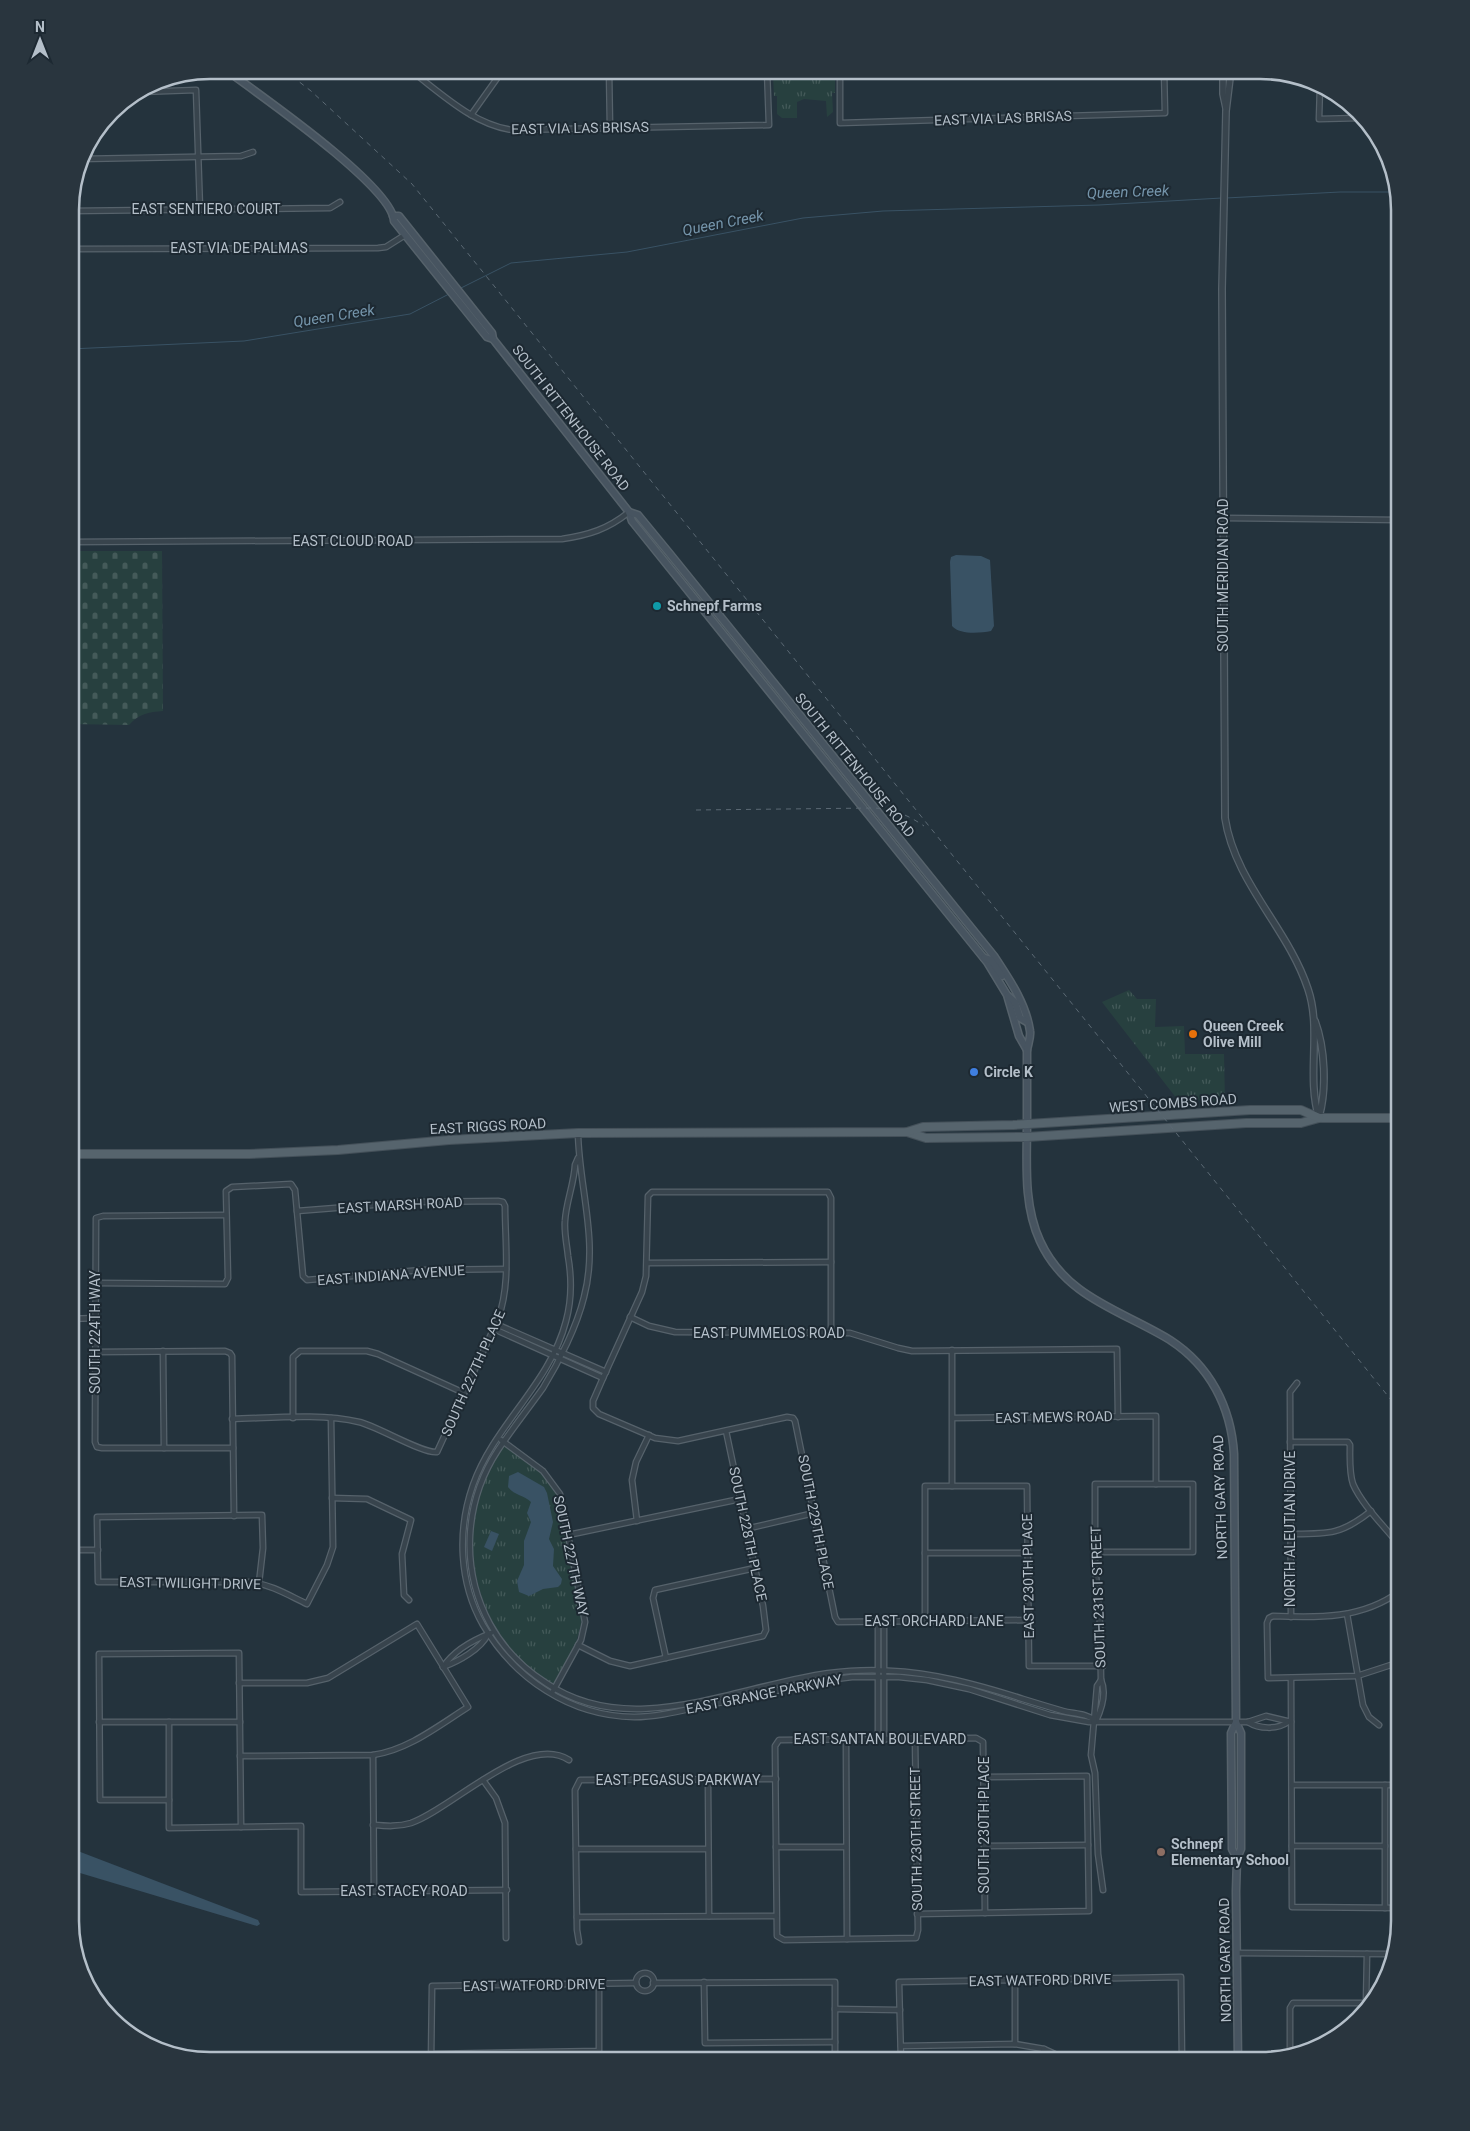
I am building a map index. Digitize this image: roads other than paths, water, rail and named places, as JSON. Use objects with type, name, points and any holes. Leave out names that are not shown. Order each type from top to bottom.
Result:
[{"type":"main road","name":"SOUTH RITTENHOUSE ROAD","points":[[238,79],[335,151],[372,188],[405,235],[435,266]]},
{"type":"main road","name":"SOUTH RITTENHOUSE ROAD","points":[[393,216],[399,216],[435,266],[492,334],[493,339],[629,512],[632,521],[983,958],[998,979],[1006,995],[1019,1036],[1027,1050]]},
{"type":"main road","name":"SOUTH RITTENHOUSE ROAD","points":[[629,512],[638,515],[994,956],[1021,1001],[1030,1032],[1027,1050],[1027,1124]]},
{"type":"main road","points":[[983,958],[991,960],[1006,982],[1014,987]]},
{"type":"main road","points":[[1006,995],[1015,1002],[1020,1018],[1027,1022]]},
{"type":"main road","name":"WEST COMBS ROAD","points":[[1027,1124],[1250,1110],[1301,1110],[1318,1118]]},
{"type":"main road","name":"WEST COMBS ROAD","points":[[1026,1136],[1246,1123],[1301,1123],[1318,1118],[1391,1118]]},
{"type":"main road","name":"EAST RIGGS ROAD","points":[[79,1154],[245,1154],[458,1139],[578,1133],[907,1132],[923,1127],[1027,1124]]},
{"type":"main road","name":"NORTH GARY ROAD","points":[[1027,1124],[1028,1204],[1037,1233],[1052,1261],[1068,1279],[1091,1299],[1171,1341],[1187,1354],[1214,1384],[1228,1417],[1234,1454],[1236,1722],[1241,1733],[1241,1849],[1237,1858],[1238,2052]]},
{"type":"main road","name":"EAST RIGGS ROAD","points":[[907,1132],[926,1138],[1026,1136]]},
{"type":"street","name":"EAST VIA LAS BRISAS","points":[[422,79],[470,115],[493,126],[512,130],[768,125],[767,79]]},
{"type":"street","points":[[470,115],[496,79]]},
{"type":"street","points":[[609,79],[610,128]]},
{"type":"street","name":"EAST VIA LAS BRISAS","points":[[840,79],[840,123],[1165,113],[1164,79]]},
{"type":"street","name":"SOUTH MERIDIAN ROAD","points":[[1223,79],[1226,112]]},
{"type":"street","name":"SOUTH MERIDIAN ROAD","points":[[1230,79],[1226,112],[1223,227],[1224,790],[1226,827],[1241,869],[1304,977],[1311,996],[1314,1016],[1314,1102],[1318,1118]]},
{"type":"street","points":[[154,91],[196,90],[200,209]]},
{"type":"street","points":[[1320,93],[1320,119],[1354,118]]},
{"type":"street","points":[[89,159],[241,156],[253,152]]},
{"type":"street","name":"EAST SENTIERO COURT","points":[[79,210],[330,208],[340,202]]},
{"type":"street","name":"EAST VIA DE PALMAS","points":[[79,248],[378,248],[386,247],[405,235]]},
{"type":"street","name":"EAST CLOUD ROAD","points":[[79,542],[562,539],[586,536],[605,529],[629,512]]},
{"type":"street","points":[[1223,518],[1391,520]]},
{"type":"street","name":"SOUTH MERIDIAN ROAD","points":[[1314,1016],[1322,1039],[1324,1101],[1318,1118]]},
{"type":"street","points":[[578,1133],[578,1158]]},
{"type":"street","name":"EAST GRANGE PARKWAY","points":[[578,1158],[564,1223],[571,1275],[571,1298],[566,1324],[543,1374],[482,1464],[472,1486],[465,1511],[463,1555],[467,1584],[473,1603],[488,1634],[506,1659],[517,1669],[551,1694],[567,1702],[594,1711],[634,1717],[660,1715],[828,1680],[852,1677],[899,1677],[940,1682],[1063,1718],[1089,1722],[1248,1722]]},
{"type":"street","name":"EAST GRANGE PARKWAY","points":[[578,1158],[590,1236],[590,1260],[582,1304],[562,1353],[545,1385],[504,1442],[479,1486],[470,1534],[470,1557],[476,1590],[484,1612],[494,1631],[517,1660],[554,1689],[600,1706],[623,1710],[675,1705],[828,1673],[884,1670],[922,1672],[964,1681],[1053,1708],[1088,1715],[1096,1721]]},
{"type":"street","points":[[95,1284],[225,1284],[228,1278],[226,1191],[228,1188],[291,1184],[294,1186],[297,1211]]},
{"type":"street","points":[[726,1431],[678,1441],[665,1441],[599,1414],[593,1408],[593,1401],[642,1292],[648,1262],[650,1194],[665,1192],[828,1192],[831,1198],[831,1332]]},
{"type":"street","name":"EAST MARSH ROAD","points":[[297,1211],[420,1202],[504,1202]]},
{"type":"street","name":"SOUTH 227TH PLACE","points":[[330,1418],[373,1426],[426,1450],[436,1452],[504,1304],[506,1270],[504,1202]]},
{"type":"street","name":"EAST INDIANA AVENUE","points":[[297,1211],[303,1276],[307,1280],[421,1270],[506,1270]]},
{"type":"street","name":"SOUTH 224TH WAY","points":[[164,1448],[97,1446],[95,1442],[96,1218],[103,1216],[226,1215]]},
{"type":"street","points":[[648,1262],[831,1262]]},
{"type":"street","points":[[79,1318],[95,1318]]},
{"type":"street","name":"EAST PUMMELOS ROAD","points":[[630,1318],[670,1332],[850,1333],[912,1351],[1117,1349],[1118,1417]]},
{"type":"street","points":[[496,1324],[606,1372]]},
{"type":"street","points":[[494,1329],[603,1378]]},
{"type":"street","points":[[925,1621],[925,1486],[952,1486],[952,1350]]},
{"type":"street","points":[[163,1351],[164,1448],[233,1448]]},
{"type":"street","points":[[95,1352],[225,1351],[230,1353],[232,1356],[234,1516]]},
{"type":"street","points":[[293,1418],[293,1357],[300,1351],[367,1351],[378,1354],[464,1393]]},
{"type":"street","name":"NORTH ALEUTIAN DRIVE","points":[[1291,1617],[1290,1392],[1297,1383]]},
{"type":"street","name":"EAST MEWS ROAD","points":[[953,1418],[1156,1416],[1156,1484]]},
{"type":"street","name":"SOUTH 229TH PLACE","points":[[726,1431],[787,1417],[793,1418],[795,1421],[835,1617],[838,1622]]},
{"type":"street","points":[[232,1419],[330,1418],[332,1498],[367,1499],[411,1520],[402,1554],[404,1595],[409,1600]]},
{"type":"street","name":"SOUTH 228TH PLACE","points":[[666,1658],[764,1636],[766,1630],[763,1606],[726,1431]]},
{"type":"street","points":[[637,1521],[632,1480],[636,1462],[649,1435]]},
{"type":"street","name":"SOUTH 227TH WAY","points":[[498,1438],[543,1471],[560,1494],[584,1615],[584,1630],[578,1645],[551,1694]]},
{"type":"street","points":[[1290,1442],[1348,1442],[1350,1445],[1350,1468],[1353,1483],[1391,1535]]},
{"type":"street","name":"SOUTH 231ST STREET","points":[[1103,1890],[1098,1854],[1097,1790],[1091,1755],[1096,1721],[1094,1709],[1097,1686],[1101,1680],[1102,1666],[1095,1552],[1095,1484],[1156,1484]]},
{"type":"street","points":[[1095,1552],[1193,1552],[1193,1484],[1156,1484]]},
{"type":"street","name":"EAST 230TH PLACE","points":[[952,1486],[1027,1486],[1030,1666],[1102,1666]]},
{"type":"street","name":"EAST TWILIGHT DRIVE","points":[[98,1550],[98,1582],[259,1583],[268,1584],[307,1604],[327,1565],[333,1547],[332,1498]]},
{"type":"street","points":[[568,1535],[740,1499]]},
{"type":"street","points":[[1290,1534],[1330,1533],[1349,1527],[1372,1511]]},
{"type":"street","points":[[746,1529],[814,1513]]},
{"type":"street","points":[[79,1550],[98,1550],[97,1517],[262,1515],[263,1548],[259,1583]]},
{"type":"street","points":[[925,1553],[1028,1553]]},
{"type":"street","points":[[578,1645],[620,1664],[638,1665],[666,1658],[653,1598],[656,1590],[755,1568]]},
{"type":"street","points":[[1391,1596],[1376,1605],[1347,1614],[1273,1616],[1269,1618],[1267,1623],[1268,1678],[1357,1676],[1391,1665]]},
{"type":"street","points":[[1347,1614],[1363,1705],[1369,1718],[1379,1725]]},
{"type":"street","name":"EAST ORCHARD LANE","points":[[838,1622],[1029,1620]]},
{"type":"street","points":[[884,1621],[884,1740]]},
{"type":"street","points":[[878,1622],[878,1740]]},
{"type":"street","points":[[239,1684],[307,1684],[328,1678],[417,1624],[468,1707],[406,1746],[390,1752],[373,1755],[240,1756]]},
{"type":"street","points":[[443,1666],[449,1657],[481,1636],[494,1631]]},
{"type":"street","points":[[443,1666],[453,1663],[485,1642],[488,1634]]},
{"type":"street","points":[[464,1647],[468,1654]]},
{"type":"street","points":[[168,1800],[100,1800],[99,1654],[239,1653],[241,1827],[169,1828],[169,1722]]},
{"type":"street","points":[[1291,1678],[1289,1722],[1292,1785],[1292,1907],[1391,1908]]},
{"type":"street","points":[[1248,1722],[1266,1716],[1289,1722]]},
{"type":"street","points":[[1270,1727],[1271,1718]]},
{"type":"street","points":[[100,1722],[240,1722]]},
{"type":"street","points":[[1248,1722],[1253,1726],[1266,1728],[1283,1726],[1289,1722]]},
{"type":"street","name":"SOUTH 230TH STREET","points":[[847,1939],[916,1938],[915,1739]]},
{"type":"street","name":"EAST SANTAN BOULEVARD","points":[[776,1779],[775,1746],[779,1740],[980,1739]]},
{"type":"street","name":"SOUTH 230TH PLACE","points":[[980,1739],[983,1742],[985,1913]]},
{"type":"street","points":[[776,1779],[776,1936],[780,1940],[847,1939],[846,1740]]},
{"type":"street","points":[[373,1825],[394,1827],[411,1823],[435,1811],[510,1764],[536,1754],[558,1754],[569,1760]]},
{"type":"street","points":[[373,1755],[374,1891]]},
{"type":"street","points":[[917,1914],[1089,1911],[1087,1776],[984,1777]]},
{"type":"street","name":"EAST PEGASUS PARKWAY","points":[[576,1849],[575,1790],[580,1780],[776,1779]]},
{"type":"street","points":[[483,1780],[496,1798],[505,1823],[506,1938]]},
{"type":"street","points":[[708,1780],[709,1916]]},
{"type":"street","points":[[1292,1785],[1391,1785]]},
{"type":"street","points":[[1385,1785],[1385,1908]]},
{"type":"street","name":"EAST STACEY ROAD","points":[[241,1827],[301,1826],[301,1892],[507,1890]]},
{"type":"street","points":[[984,1846],[1088,1845]]},
{"type":"street","points":[[1292,1846],[1385,1846]]},
{"type":"street","points":[[776,1847],[846,1847]]},
{"type":"street","points":[[579,1942],[576,1849],[708,1848]]},
{"type":"street","points":[[577,1917],[776,1916]]},
{"type":"street","points":[[1237,1953],[1387,1954]]},
{"type":"street","points":[[1366,1954],[1368,1996]]},
{"type":"street","points":[[643,1974],[651,1976],[653,1982],[650,1989],[645,1991],[636,1984],[638,1977],[643,1974]]},
{"type":"street","name":"EAST WATFORD DRIVE","points":[[900,2010],[899,1982],[1181,1978],[1182,2052]]},
{"type":"street","points":[[1015,1980],[1015,2044]]},
{"type":"street","points":[[653,1982],[835,1982],[835,2052]]},
{"type":"street","points":[[704,1982],[705,2043],[835,2042]]},
{"type":"street","points":[[543,2052],[599,2051],[599,1984]]},
{"type":"street","name":"EAST WATFORD DRIVE","points":[[432,2052],[432,1986],[636,1984]]},
{"type":"street","points":[[1290,2049],[1290,2008],[1293,2003],[1363,2002]]},
{"type":"street","points":[[835,2009],[900,2010],[901,2052]]},
{"type":"street","points":[[901,2046],[1015,2044],[1050,2052]]},
{"type":"water","points":[[956,555],[981,556],[990,560],[994,626],[991,631],[965,632],[952,626],[950,562],[951,557]]},
{"type":"water","points":[[518,1472],[544,1487],[547,1493],[553,1522],[549,1539],[554,1549],[553,1566],[562,1579],[558,1587],[543,1589],[529,1596],[519,1592],[517,1581],[524,1565],[524,1541],[531,1522],[527,1513],[531,1502],[508,1487],[509,1476]]},
{"type":"water","points":[[491,1531],[499,1534],[492,1551],[484,1547]]},
{"type":"water","points":[[79,1851],[258,1920],[260,1924],[257,1926],[79,1873]]},
{"type":"waterway","name":"Queen Creek","points":[[1226,198],[1340,192],[1390,192]]},
{"type":"waterway","name":"Queen Creek","points":[[459,289],[511,263],[627,252],[803,218],[883,211],[1099,205],[1222,198]]},
{"type":"waterway","name":"Queen Creek","points":[[79,349],[244,341],[410,314],[449,294]]},
{"type":"railway","points":[[296,79],[412,184],[1391,1400]]},
{"type":"railway","points":[[696,810],[874,808],[900,813],[924,826]]},
{"type":"place","name":"Schnepf Farms","points":[[657,606]]},
{"type":"place","name":"Queen Creek Olive Mill","points":[[1193,1034]]},
{"type":"place","name":"Circle K","points":[[974,1072]]},
{"type":"place","name":"Schnepf Elementary School","points":[[1161,1852]]}]
